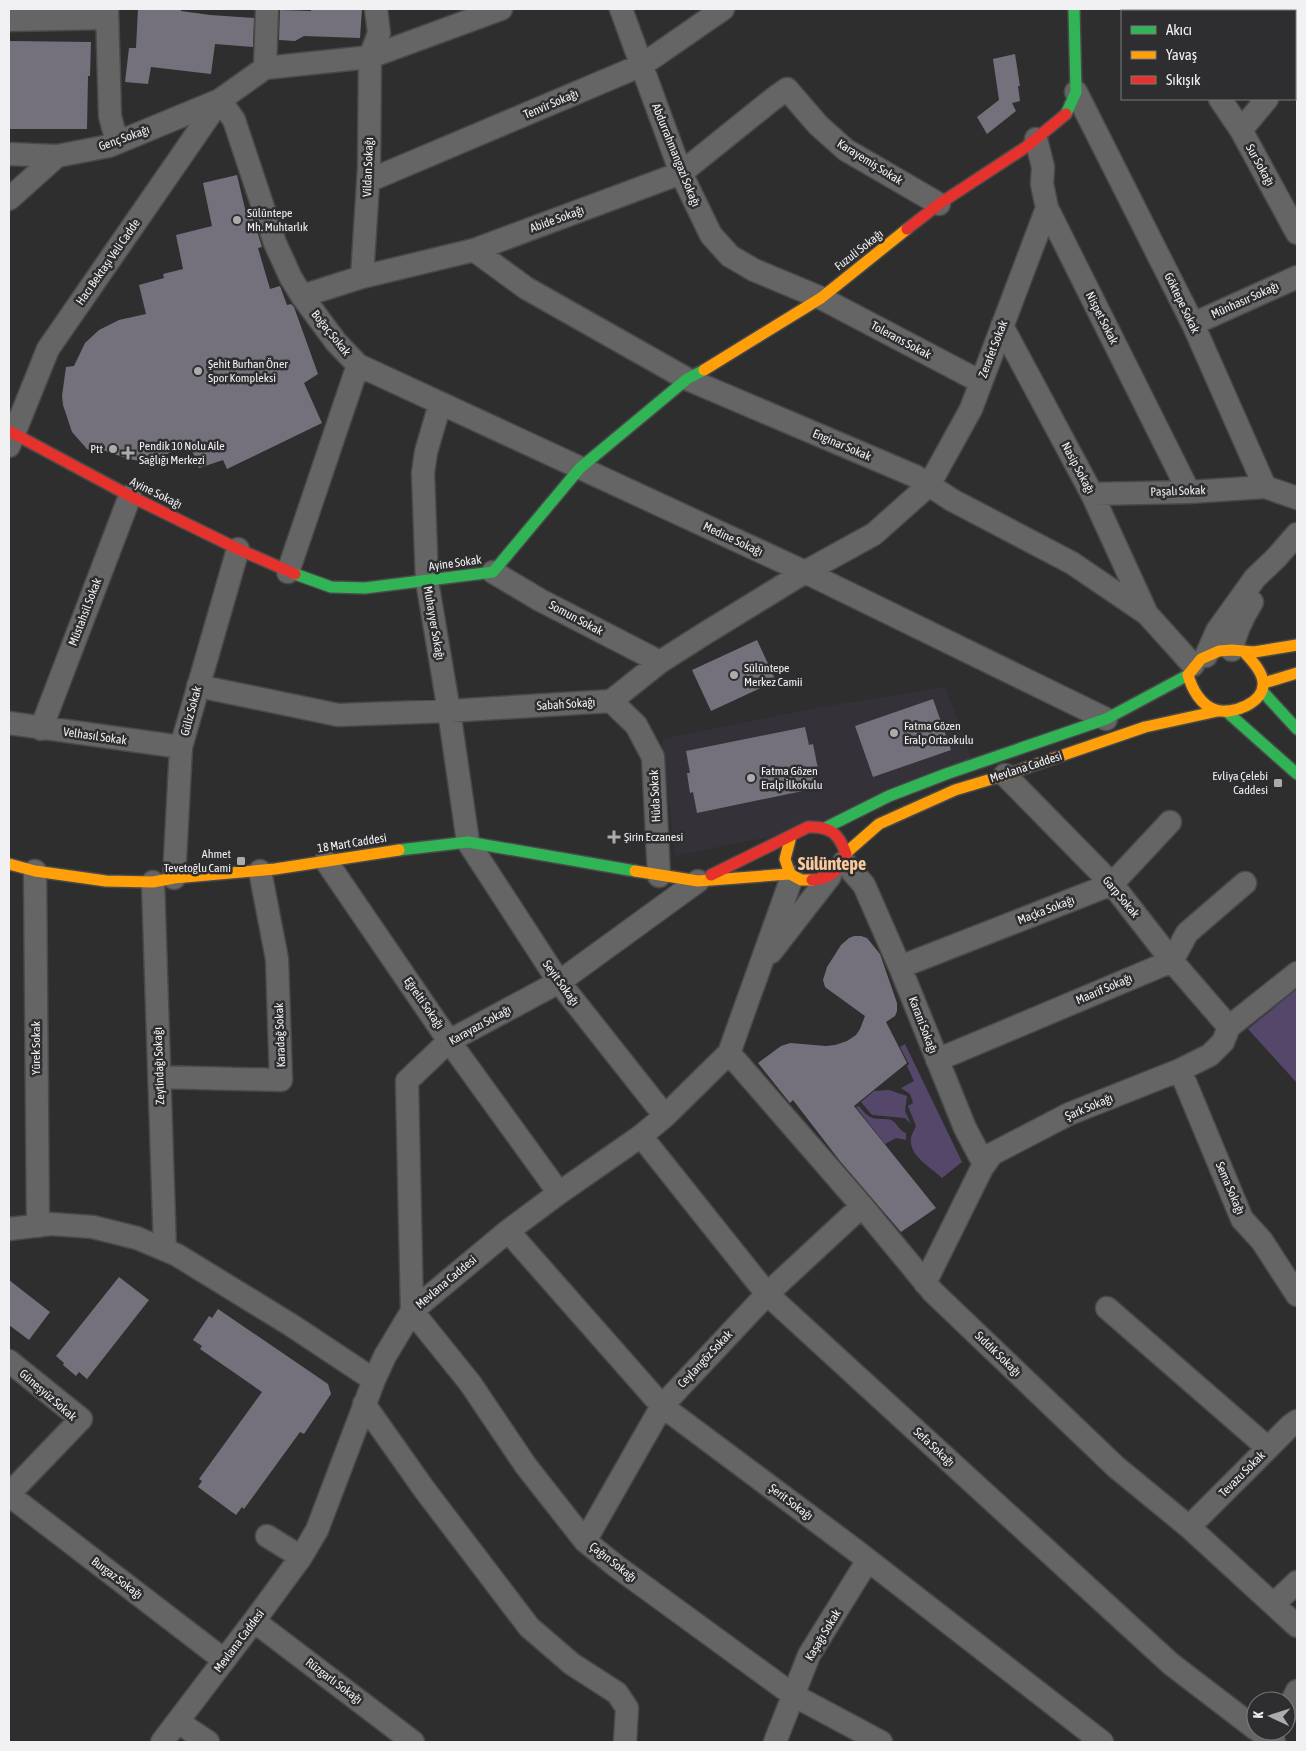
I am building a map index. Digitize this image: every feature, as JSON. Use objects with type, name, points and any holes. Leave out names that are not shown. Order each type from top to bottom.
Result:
[{"type":"street","points":[[265,68],[267,9]]},
{"type":"street","name":"Vildan Sokağı","points":[[362,277],[368,181],[370,57],[379,33],[376,9]]},
{"type":"street","points":[[220,100],[265,68],[370,57],[461,15],[501,9]]},
{"type":"street","name":"Abdurrahmangazi Sokağı","points":[[621,9],[681,173],[711,235],[730,256],[754,270],[821,298]]},
{"type":"street","name":"Tenvir Sokağı","points":[[368,181],[642,65],[724,9]]},
{"type":"street","name":"Fuzuli Sokağı","points":[[580,468],[687,379],[721,361],[821,298],[939,204],[1036,139],[1068,112],[1076,92],[1074,9]]},
{"type":"street","points":[[9,20],[107,13],[110,116],[117,142]]},
{"type":"street","name":"Abide Sokağı","points":[[302,296],[362,277],[474,250],[681,173],[787,89]]},
{"type":"street","name":"Karayemiş Sokak","points":[[787,89],[818,125],[846,150],[939,204]]},
{"type":"street","name":"Göktepe Sokak","points":[[1076,92],[1194,324],[1265,487]]},
{"type":"street","name":"Genç Sokağı","points":[[9,154],[57,156],[108,146],[220,100]]},
{"type":"street","name":"Boğaç Sokak","points":[[220,100],[234,120],[276,243],[291,278],[336,342],[358,365],[288,572]]},
{"type":"street","name":"Hacı Bektaşı Veli Cadde","points":[[10,437],[48,349],[220,100]]},
{"type":"street","name":"Sur Sokağı","points":[[1221,100],[1241,130],[1297,232]]},
{"type":"street","points":[[1241,130],[1266,100]]},
{"type":"street","name":"Nispet Sokak","points":[[1036,139],[1042,167],[1042,184],[1046,208],[1189,492]]},
{"type":"street","points":[[9,199],[57,156]]},
{"type":"street","name":"Zerafet Sokak","points":[[929,485],[971,409],[1046,208]]},
{"type":"street","name":"Enginar Sokak","points":[[474,250],[526,288],[687,379],[915,476],[952,500],[1072,563],[1147,614],[1195,665]]},
{"type":"street","name":"Münhasır Sokağı","points":[[1194,324],[1297,277]]},
{"type":"street","name":"Tolerans Sokak","points":[[821,298],[981,382]]},
{"type":"street","name":"Nasip Sokağı","points":[[1002,326],[1092,494],[1147,614]]},
{"type":"street","name":"Medine Sokağı","points":[[358,365],[805,572],[1106,719]]},
{"type":"street","name":"Muhayyer Sokağı","points":[[440,404],[426,452],[423,473],[427,581],[450,711],[468,842]]},
{"type":"street","name":"Ayine Sokağı","points":[[10,437],[288,572]]},
{"type":"street","name":"Ayine Sokak","points":[[288,572],[331,587],[365,588],[493,572],[580,468]]},
{"type":"street","name":"Sabah Sokağı","points":[[198,686],[338,715],[450,711],[611,701],[660,662],[704,634],[805,572],[874,534],[929,485]]},
{"type":"street","points":[[1265,487],[1297,498]]},
{"type":"street","name":"Paşalı Sokak","points":[[1092,494],[1189,492],[1265,487]]},
{"type":"street","name":"Müstahsil Sokak","points":[[41,729],[130,496]]},
{"type":"street","points":[[1297,534],[1255,578],[1217,631],[1195,665],[1190,684],[1201,700],[1213,709],[1222,711],[1241,708],[1253,701],[1263,687],[1297,673]]},
{"type":"street","name":"Güliz Sokak","points":[[164,880],[181,748],[238,549]]},
{"type":"street","points":[[1276,558],[1272,572],[1240,623],[1234,638],[1239,651],[1255,665],[1263,687],[1297,729]]},
{"type":"street","name":"Somun Sokak","points":[[493,572],[540,600],[660,662]]},
{"type":"street","points":[[1195,665],[1218,652],[1297,644]]},
{"type":"street","name":"Mevlana Caddesi","points":[[826,828],[889,796],[946,774],[1106,719],[1195,665]]},
{"type":"street","name":"Hüda Sokak","points":[[611,701],[636,725],[653,757],[660,876]]},
{"type":"street","points":[[1222,711],[1297,774]]},
{"type":"street","name":"Mevlana Caddesi","points":[[759,966],[840,865],[879,824],[955,790],[1005,775],[1145,726],[1222,711]]},
{"type":"street","name":"Velhasıl Sokak","points":[[9,724],[181,748]]},
{"type":"street","name":"Garp Sokak","points":[[1005,775],[1112,884],[1172,960],[1229,1027]]},
{"type":"street","name":"Maçka Sokağı","points":[[900,967],[1112,884],[1170,822]]},
{"type":"street","points":[[698,881],[791,836],[798,830],[808,827],[818,826],[826,828],[838,837],[843,843],[840,865],[809,880],[790,875],[785,856],[786,846],[791,836]]},
{"type":"street","name":"18 Mart Caddesi","points":[[9,864],[106,882],[164,880],[260,871],[421,847],[468,842],[698,881],[790,875]]},
{"type":"street","name":"Seyit Sokağı","points":[[468,842],[559,982],[665,1116]]},
{"type":"street","name":"Eğrelti Sokağı","points":[[326,861],[449,1040],[559,1193]]},
{"type":"street","name":"Karani Sokağı","points":[[840,865],[864,885],[900,967],[965,1128],[984,1164]]},
{"type":"street","name":"Yürek Sokak","points":[[35,870],[38,1226]]},
{"type":"street","name":"Karadağ Sokak","points":[[160,1077],[281,1080],[277,959],[260,871]]},
{"type":"street","name":"Mevlana Caddesi","points":[[162,1742],[301,1557],[317,1530],[374,1380],[412,1311],[508,1231],[641,1136],[665,1116],[729,1053],[790,875]]},
{"type":"street","name":"Zeytindağı Sokağı","points":[[164,880],[160,1077],[166,1250]]},
{"type":"street","name":"Karayazı Sokağı","points":[[412,1311],[407,1081],[449,1040],[559,982],[698,881]]},
{"type":"street","points":[[1172,960],[1187,933],[1245,883]]},
{"type":"street","name":"Maarif Sokağı","points":[[936,1060],[1172,960]]},
{"type":"street","name":"Şark Sokağı","points":[[925,1283],[984,1164],[992,1154],[1069,1114],[1180,1070],[1210,1055],[1224,1042],[1229,1027],[1297,974]]},
{"type":"street","name":"Sıddık Sokağı","points":[[729,1053],[862,1206],[925,1283],[1116,1467],[1188,1527],[1297,1626]]},
{"type":"street","name":"Sema Sokağı","points":[[1180,1070],[1242,1219],[1262,1241],[1297,1296]]},
{"type":"street","name":"Sefa Sokağı","points":[[641,1136],[767,1294],[1171,1664],[1246,1722]]},
{"type":"street","name":"Ceylangöz Sokak","points":[[585,1541],[662,1406],[767,1294],[862,1206]]},
{"type":"street","points":[[9,1229],[51,1224],[93,1227],[137,1238],[177,1254],[291,1325],[374,1380]]},
{"type":"street","name":"Şerit Sokağı","points":[[508,1231],[662,1406],[868,1560],[1102,1742]]},
{"type":"street","points":[[1107,1308],[1268,1448]]},
{"type":"street","name":"Çağın Sokağı","points":[[412,1311],[470,1384],[526,1466],[585,1541],[616,1566],[793,1695],[881,1742]]},
{"type":"street","name":"Güneşyüz Sokak","points":[[9,1361],[81,1419],[9,1495]]},
{"type":"street","points":[[364,1404],[424,1489],[529,1627],[572,1664],[617,1693],[627,1708],[626,1742]]},
{"type":"street","name":"Tevazu Sokak","points":[[1188,1527],[1297,1421]]},
{"type":"street","name":"Burgaz Sokağı","points":[[9,1495],[224,1660]]},
{"type":"street","points":[[267,1536],[301,1557]]},
{"type":"street","name":"Kaşağı Sokak","points":[[775,1742],[809,1655],[868,1560]]},
{"type":"street","points":[[1274,1604],[1297,1582]]},
{"type":"street","name":"Rüzgarlı Sokağı","points":[[254,1621],[413,1742]]},
{"type":"street","points":[[178,1722],[208,1742]]},
{"type":"shaded area","points":[[1297,9],[1297,47],[1296,48],[1296,10],[1217,10]]},
{"type":"shaded area","name":"Fatma Gözen Eralp İlkokulu","points":[[945,687],[972,758],[818,827],[675,856],[662,739],[820,707]]},
{"type":"shaded area","points":[[1297,989],[1297,1083],[1248,1029]]},
{"type":"shaded area","points":[[905,1044],[962,1162],[942,1178],[918,1158],[912,1147],[911,1138],[916,1126],[908,1106],[913,1103],[910,1094],[901,1088],[914,1081],[907,1066],[909,1064],[900,1047]]},
{"type":"shaded area","points":[[889,1090],[907,1096],[905,1111],[911,1124],[905,1118],[872,1115],[861,1102],[874,1091]]},
{"type":"shaded area","points":[[859,1106],[872,1118],[893,1121],[906,1133],[906,1140],[896,1138],[885,1144],[856,1107]]},
{"type":"building","points":[[138,9],[181,9],[181,11],[210,15],[254,18],[253,47],[215,44],[211,74],[151,67],[148,84],[125,82],[129,48],[136,48]]},
{"type":"building","points":[[311,9],[362,9],[360,38],[304,36],[295,41],[279,40],[280,10],[311,11]]},
{"type":"building","points":[[9,41],[91,42],[87,129],[9,129]]},
{"type":"building","points":[[1015,54],[1020,86],[1018,86],[1020,101],[1012,103],[1016,111],[987,134],[977,117],[999,100],[993,59]]},
{"type":"building","points":[[237,175],[246,213],[251,212],[262,247],[258,248],[270,289],[280,286],[287,305],[291,304],[294,307],[318,374],[304,383],[322,423],[227,469],[223,460],[199,468],[189,443],[161,457],[141,461],[128,459],[103,450],[94,452],[87,449],[72,432],[63,405],[62,396],[66,367],[74,366],[85,343],[99,330],[119,320],[146,314],[139,285],[164,278],[163,274],[183,269],[176,235],[212,226],[203,183]]},
{"type":"building","name":"Sülüntepe Merkez Camii","points":[[757,640],[776,681],[711,711],[692,670]]},
{"type":"building","points":[[933,699],[951,750],[873,777],[855,726]]},
{"type":"building","points":[[805,727],[809,745],[813,744],[818,769],[814,770],[817,788],[697,813],[693,792],[690,793],[687,773],[690,773],[686,751]]},
{"type":"building","points":[[854,936],[867,938],[880,954],[897,1003],[895,1016],[886,1022],[907,1063],[854,1106],[936,1208],[901,1232],[840,1161],[793,1100],[790,1103],[758,1063],[781,1046],[790,1043],[835,1045],[847,1041],[856,1035],[865,1016],[825,987],[823,980],[827,967],[841,945]]},
{"type":"building","points":[[119,1277],[149,1300],[87,1379],[79,1372],[76,1376],[56,1356]]},
{"type":"building","points":[[9,1280],[50,1312],[29,1340],[9,1325]]},
{"type":"building","points":[[218,1309],[328,1384],[331,1394],[304,1434],[300,1432],[244,1509],[242,1507],[236,1515],[198,1487],[202,1481],[199,1479],[262,1392],[200,1349],[202,1346],[193,1340],[209,1316],[212,1318]]},
{"type":"traffic: fast","points":[[1066,114],[1076,92],[1074,9]]},
{"type":"traffic: fast","points":[[295,574],[331,587],[365,588],[493,572],[580,468],[687,379],[704,370]]},
{"type":"traffic: fast","points":[[825,828],[889,796],[946,774],[1106,719],[1188,675]]},
{"type":"traffic: fast","points":[[1262,691],[1297,729]]},
{"type":"traffic: fast","points":[[1226,711],[1297,774]]},
{"type":"traffic: fast","points":[[399,850],[468,842],[635,871]]},
{"type":"traffic: slow","points":[[704,370],[821,298],[907,229]]},
{"type":"traffic: slow","points":[[1245,653],[1261,674],[1263,682],[1259,696],[1246,706],[1230,711],[1216,710],[1206,705],[1195,691],[1188,675],[1201,659],[1219,651],[1254,652],[1297,645]]},
{"type":"traffic: slow","points":[[1264,683],[1297,673]]},
{"type":"traffic: slow","points":[[847,852],[879,824],[955,790],[1145,727],[1218,711]]},
{"type":"traffic: slow","points":[[791,836],[785,859],[790,874],[801,880],[812,880]]},
{"type":"traffic: slow","points":[[9,864],[35,871],[106,881],[153,882],[174,878],[275,869],[399,850]]},
{"type":"traffic: slow","points":[[635,871],[698,881],[789,874]]},
{"type":"traffic: jam","points":[[907,229],[939,204],[1026,147],[1066,114]]},
{"type":"traffic: jam","points":[[9,431],[130,496],[238,549],[295,574]]},
{"type":"traffic: jam","points":[[711,875],[808,827],[816,827],[828,830],[837,836],[846,854],[841,865],[834,873],[824,878],[812,880]]},
{"type":"place","name":"Sülüntepe Mh. Muhtarlık","points":[[237,220]]},
{"type":"place","name":"Şehit Burhan Öner Spor Kompleksi","points":[[198,371]]},
{"type":"place","name":"Ptt","points":[[113,449]]},
{"type":"place","name":"Pendik 10 Nolu Aile Sağlığı Merkezi","points":[[128,453]]},
{"type":"place","name":"Sülüntepe Merkez Camii","points":[[734,675]]},
{"type":"place","name":"Fatma Gözen Eralp Ortaokulu","points":[[894,733]]},
{"type":"place","name":"Fatma Gözen Eralp İlkokulu","points":[[751,778]]},
{"type":"place","name":"Evliya Çelebi Caddesi","points":[[1278,783]]},
{"type":"place","name":"Şirin Eczanesi","points":[[614,837]]},
{"type":"place","name":"Ahmet Tevetoğlu Cami","points":[[241,861]]},
{"type":"district","name":"Sülüntepe","points":[[832,863]]}]
